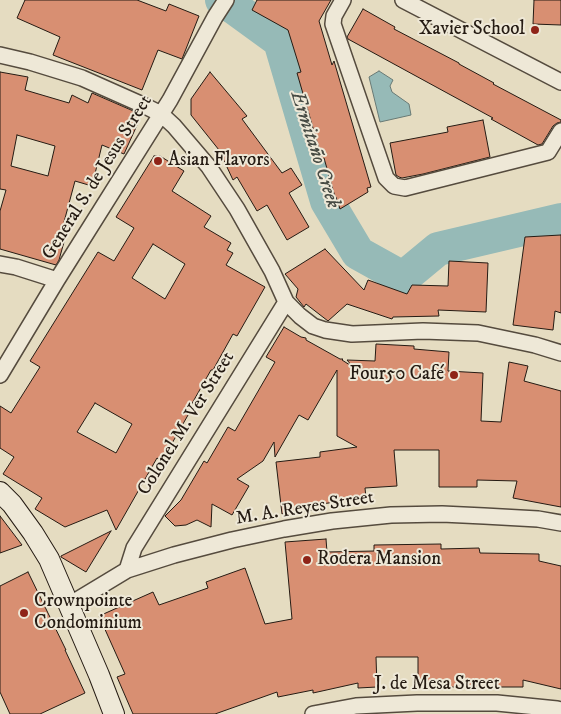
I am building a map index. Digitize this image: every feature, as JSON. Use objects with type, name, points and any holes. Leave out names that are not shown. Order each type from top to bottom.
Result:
[{"type":"street","name":"General S. de Jesus Street","points":[[0,375],[170,100],[226,0]]},
{"type":"street","points":[[342,0],[334,16],[333,24],[386,178],[394,186],[405,188],[548,152],[561,131]]},
{"type":"street","points":[[404,0],[561,82]]},
{"type":"street","points":[[0,56],[30,62],[82,78],[161,114],[174,126],[209,167],[237,209],[272,271],[286,302],[313,326],[324,330],[352,334],[423,331],[478,333],[535,345],[561,353]]},
{"type":"street","points":[[0,264],[57,280]]},
{"type":"street","name":"Colonel M. Ver Street","points":[[127,570],[134,548],[286,302]]},
{"type":"street","points":[[0,492],[12,504],[49,559],[114,714]]},
{"type":"street","name":"M. A. Reyes Street","points":[[69,605],[127,570],[174,555],[232,540],[332,521],[391,515],[442,514],[529,518],[561,523]]},
{"type":"street","name":"J. de Mesa Street","points":[[313,714],[356,706],[417,703],[497,703],[557,708],[561,710]]},
{"type":"water","points":[[379,71],[393,80],[390,86],[392,92],[409,104],[411,115],[380,122],[369,77]]},
{"type":"building","points":[[25,0],[137,0],[166,11],[169,4],[199,16],[182,59],[158,50],[142,90],[53,55],[60,37],[17,18]]},
{"type":"building","points":[[257,0],[331,0],[319,21],[332,65],[334,61],[371,187],[367,188],[368,192],[340,209],[324,158],[322,159],[297,73],[301,72],[288,30],[252,10]]},
{"type":"building","points":[[534,0],[561,0],[561,25],[533,24]]},
{"type":"building","points":[[363,9],[395,27],[394,29],[459,63],[493,84],[561,120],[561,122],[553,126],[542,144],[538,145],[491,119],[493,118],[348,39],[347,37]]},
{"type":"building","points":[[0,72],[28,77],[25,90],[69,103],[72,95],[88,103],[92,93],[138,113],[138,123],[124,154],[102,145],[92,186],[75,181],[64,222],[69,224],[56,265],[0,249],[0,211],[6,190],[0,189]],"holes":[[[17,135],[55,146],[48,176],[11,166]]]},
{"type":"building","points":[[210,72],[247,116],[242,119],[282,173],[291,168],[302,185],[289,193],[309,227],[287,240],[267,205],[257,211],[237,177],[233,180],[219,150],[191,115],[191,99]]},
{"type":"building","points":[[483,120],[490,157],[423,174],[402,178],[396,175],[390,143],[448,132],[447,127]]},
{"type":"building","points":[[154,156],[160,156],[184,171],[172,191],[211,216],[204,227],[231,243],[227,250],[233,253],[226,265],[265,287],[237,336],[233,334],[213,370],[211,370],[162,461],[157,458],[116,530],[107,510],[65,527],[35,509],[42,498],[3,474],[14,457],[0,448],[0,406],[11,413],[40,367],[30,361],[98,252],[114,261],[134,228],[116,217]],"holes":[[[153,244],[185,264],[165,299],[132,278]],[[95,403],[132,424],[116,453],[77,432]]]},
{"type":"building","points":[[561,235],[561,313],[555,311],[553,330],[513,325],[525,237]]},
{"type":"building","points":[[325,249],[364,290],[368,280],[407,294],[412,285],[448,286],[449,261],[488,263],[486,312],[438,310],[439,316],[393,317],[392,319],[347,304],[328,321],[306,304],[304,307],[296,297],[298,289],[285,274]]},
{"type":"building","points":[[284,327],[343,359],[353,367],[347,360],[375,361],[376,344],[414,346],[414,349],[449,352],[448,371],[483,373],[481,421],[501,422],[509,362],[528,366],[524,381],[561,391],[561,507],[513,498],[517,481],[477,480],[477,487],[439,487],[439,450],[394,450],[397,486],[365,488],[366,498],[321,504],[322,509],[282,514],[276,462],[320,457],[320,452],[357,447],[337,436],[337,370],[308,420],[299,415],[275,457],[274,442],[263,461],[237,479],[249,486],[232,515],[212,504],[211,527],[197,520],[186,525],[175,526],[165,516],[181,500],[204,461],[207,463],[228,427],[235,431],[275,362],[266,357]]},
{"type":"building","points":[[0,516],[22,545],[0,553]]},
{"type":"building","points":[[111,531],[86,572],[61,557],[61,556]]},
{"type":"building","points":[[326,539],[327,552],[374,551],[374,545],[441,544],[441,549],[479,548],[480,553],[539,554],[539,561],[561,566],[561,689],[523,680],[523,687],[418,687],[418,657],[376,657],[377,687],[358,688],[358,683],[313,693],[313,690],[278,697],[277,692],[215,714],[133,714],[117,677],[125,674],[99,616],[153,592],[159,605],[208,588],[206,582],[245,568],[265,624],[292,619],[285,542]]},
{"type":"building","points":[[28,572],[85,693],[40,714],[10,714],[0,692],[0,586]]},
{"type":"waterway","name":"Ermitaño Creek","points":[[222,0],[280,41],[327,201],[358,253],[403,278],[438,249],[561,220]]},
{"type":"place","name":"Xavier School","points":[[535,30]]},
{"type":"place","name":"Asian Flavors","points":[[158,161]]},
{"type":"place","name":"Four50 Café","points":[[454,375]]},
{"type":"place","name":"Rodera Mansion","points":[[307,560]]},
{"type":"place","name":"Crownpointe Condominium","points":[[24,613]]}]
